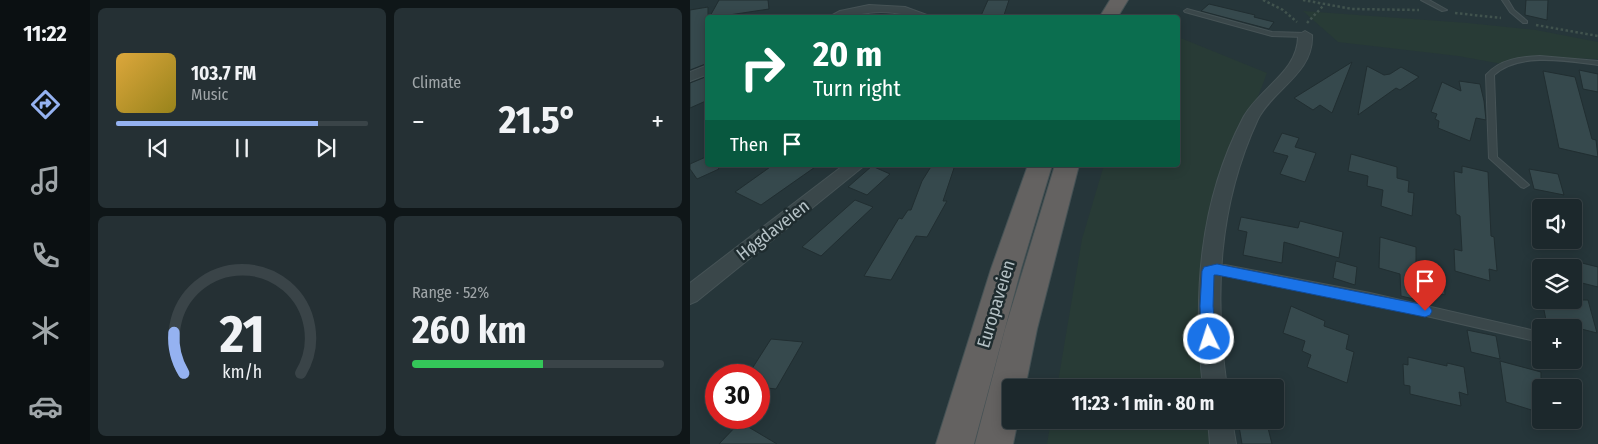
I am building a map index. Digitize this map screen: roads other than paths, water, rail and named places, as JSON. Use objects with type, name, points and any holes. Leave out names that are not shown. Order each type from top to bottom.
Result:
[{"type":"highway","points":[[1114,15],[1127,8]]},
{"type":"highway","name":"Europaveien","points":[[955,444],[1009,260],[1039,167]]},
{"type":"highway","name":"Europaveien","points":[[994,444],[1021,329],[1067,167]]},
{"type":"street","points":[[843,15],[862,9],[884,8],[919,15]]},
{"type":"street","points":[[1214,379],[1206,306],[1208,271],[1222,190],[1236,152],[1258,107],[1286,77],[1301,56],[1307,42],[1303,32]]},
{"type":"street","points":[[690,76],[705,70]]},
{"type":"street","name":"Høgdaveien","points":[[690,295],[853,167]]},
{"type":"street","points":[[1221,429],[1223,444]]},
{"type":"lane","points":[[1424,0],[1444,10]]},
{"type":"lane","points":[[1505,0],[1512,11],[1525,22]]},
{"type":"lane","points":[[1187,11],[1272,34],[1303,32]]},
{"type":"lane","points":[[1524,184],[1498,165],[1493,158],[1493,107],[1490,79],[1493,71],[1500,64],[1529,60],[1562,59],[1598,63]]},
{"type":"lane","points":[[1208,271],[1226,270],[1370,298],[1531,336]]}]
